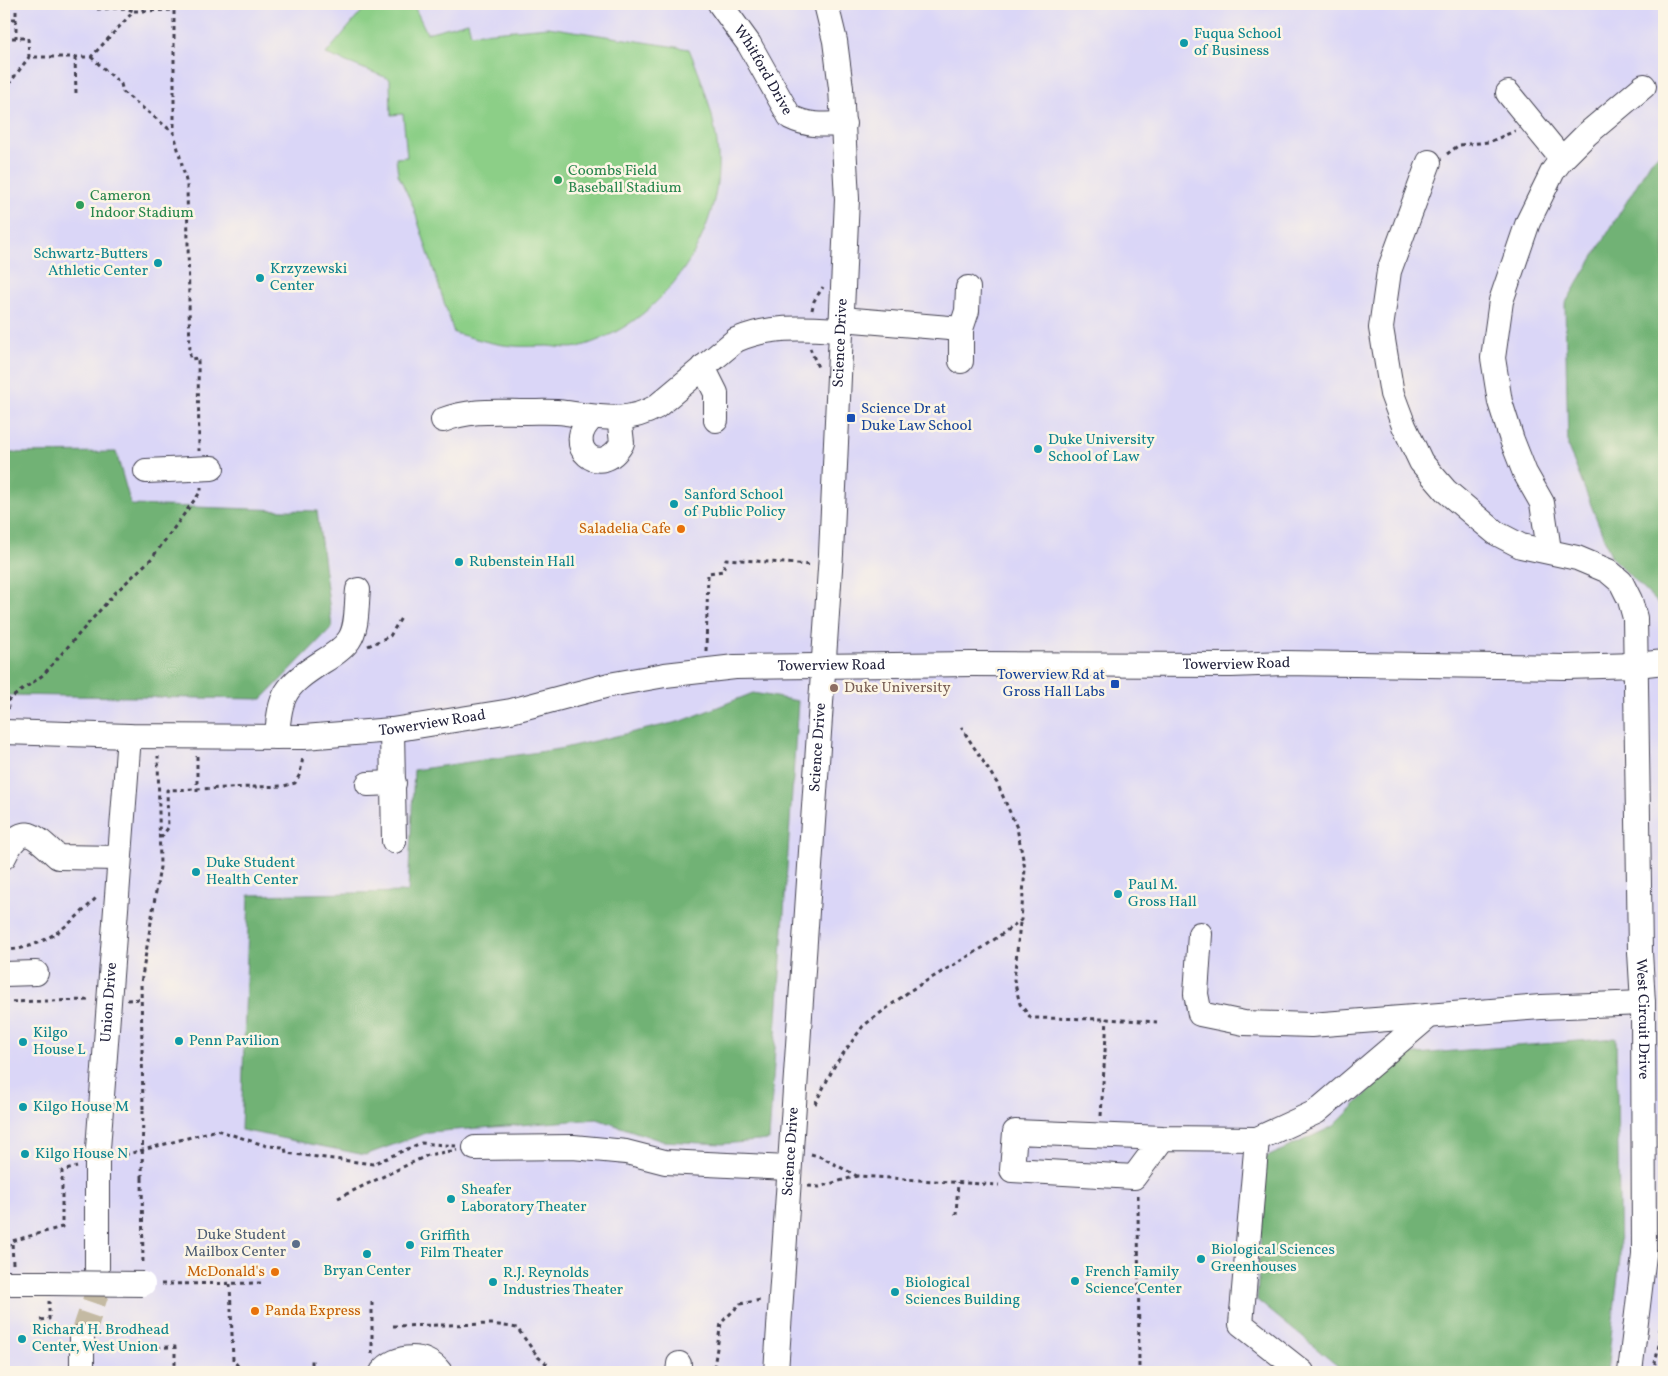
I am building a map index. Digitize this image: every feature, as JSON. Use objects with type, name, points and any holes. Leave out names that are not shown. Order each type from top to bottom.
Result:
[{"type":"street","name":"Whitford Drive","points":[[720,4],[749,44],[790,117],[808,124],[825,126],[844,124]]},
{"type":"street","name":"Science Drive","points":[[776,1372],[831,554],[847,199],[844,124],[835,41],[826,4]]},
{"type":"street","points":[[1549,550],[1542,503],[1525,473],[1500,402],[1493,358],[1501,301],[1532,213],[1553,171],[1586,134],[1644,86]]},
{"type":"street","points":[[1508,93],[1562,159]]},
{"type":"street","name":"West Circuit Drive","points":[[1429,162],[1389,272],[1381,328],[1392,394],[1422,462],[1446,491],[1496,533],[1521,546],[1549,550],[1577,558],[1608,571],[1621,582],[1630,600],[1635,618],[1640,952],[1643,1003],[1644,1255],[1630,1372]]},
{"type":"street","points":[[961,361],[961,329],[967,311],[968,288]]},
{"type":"street","points":[[443,420],[475,411],[564,413],[592,418],[616,419],[642,415],[656,407],[736,340],[763,330],[842,324],[961,329]]},
{"type":"street","points":[[703,367],[716,393],[716,420]]},
{"type":"street","points":[[592,418],[582,430],[580,442],[589,457],[597,461],[614,456],[622,443],[620,425],[616,419]]},
{"type":"street","points":[[146,470],[206,468]]},
{"type":"street","points":[[276,737],[280,706],[284,694],[304,674],[331,657],[350,639],[355,627],[358,590]]},
{"type":"street","name":"Towerview Road","points":[[6,722],[129,736],[276,737],[392,730],[511,711],[609,685],[705,669],[824,666],[1231,665],[1283,663],[1556,667],[1637,665],[1664,662]]},
{"type":"street","points":[[392,730],[394,841]]},
{"type":"street","name":"Union Drive","points":[[97,1268],[97,1162],[129,736]]},
{"type":"street","points":[[368,784],[394,783]]},
{"type":"street","points":[[4,857],[10,845],[18,836],[26,833],[34,836],[58,857],[119,858]]},
{"type":"street","points":[[1200,934],[1196,994],[1200,1014],[1244,1022],[1311,1024],[1541,1007],[1643,1003]]},
{"type":"street","points":[[4,974],[36,974]]},
{"type":"street","points":[[1163,1138],[1134,1177],[1012,1170],[1015,1132],[1163,1138],[1257,1139],[1316,1112],[1429,1016]]},
{"type":"street","points":[[1257,1139],[1241,1324],[1302,1372]]},
{"type":"street","points":[[474,1148],[572,1147],[593,1159],[626,1152],[665,1162],[789,1168]]},
{"type":"street","points":[[4,1283],[143,1284]]},
{"type":"street","points":[[82,1343],[82,1372]]},
{"type":"street","points":[[377,1366],[405,1358],[417,1358],[428,1362],[440,1372]]},
{"type":"path","points":[[16,4],[16,38]]},
{"type":"path","points":[[94,4],[94,9],[174,10]]},
{"type":"path","points":[[143,4],[143,11]]},
{"type":"path","points":[[6,722],[5,700],[43,675],[115,592],[152,558],[201,491],[206,468],[198,358],[190,360],[186,185],[174,133],[174,4]]},
{"type":"path","points":[[90,57],[134,11]]},
{"type":"path","points":[[4,19],[16,19]]},
{"type":"path","points":[[4,38],[28,38],[29,57],[4,91]]},
{"type":"path","points":[[29,57],[90,57],[121,84],[123,92],[174,133]]},
{"type":"path","points":[[75,57],[76,94]]},
{"type":"path","points":[[1429,162],[1441,159],[1459,145],[1478,144],[1502,138],[1530,119]]},
{"type":"path","points":[[705,669],[708,574],[723,571],[726,559],[812,565]]},
{"type":"path","points":[[960,727],[998,783],[1017,828],[1025,869],[1014,980],[1020,1004],[1031,1018],[1157,1022]]},
{"type":"path","points":[[158,753],[160,867],[142,983],[143,1284],[265,1283]]},
{"type":"path","points":[[197,754],[197,792]]},
{"type":"path","points":[[160,838],[168,828],[167,790],[284,786],[295,783],[300,774],[303,756]]},
{"type":"path","points":[[4,950],[20,950],[48,937],[72,922],[97,896]]},
{"type":"path","points":[[811,1113],[836,1065],[863,1026],[911,990],[984,947],[1021,920]]},
{"type":"path","points":[[4,1002],[142,999]]},
{"type":"path","points":[[1100,1136],[1107,1019]]},
{"type":"path","points":[[124,1155],[217,1130],[267,1146],[285,1147],[286,1153],[373,1164],[421,1142],[474,1148]]},
{"type":"path","points":[[338,1198],[428,1154],[474,1148]]},
{"type":"path","points":[[808,1154],[822,1157],[857,1176]]},
{"type":"path","points":[[806,1186],[819,1187],[857,1176],[1005,1185]]},
{"type":"path","points":[[956,1215],[958,1182]]},
{"type":"path","points":[[1129,1193],[1138,1193],[1140,1372]]},
{"type":"path","points":[[22,1264],[13,1264],[12,1241],[43,1232]]},
{"type":"path","points":[[1653,1372],[1659,1345],[1664,1270]]},
{"type":"path","points":[[230,1284],[233,1360],[243,1372]]},
{"type":"path","points":[[707,1372],[714,1368],[721,1323],[740,1304],[758,1302],[766,1298]]},
{"type":"path","points":[[372,1302],[377,1366]]},
{"type":"path","points":[[392,1326],[493,1324],[517,1328],[538,1358],[553,1369],[600,1372]]},
{"type":"path","points":[[82,1343],[175,1347],[175,1372]]},
{"type":"path","points":[[309,1372],[312,1365],[312,1357]]},
{"type":"path","points":[[312,1365],[316,1372]]},
{"type":"shaded area","name":"Duke University","points":[[4,4],[1664,4],[1664,1372],[4,1372]]},
{"type":"green space","name":"Coombs Field Baseball Stadium","points":[[368,4],[413,4],[427,33],[468,22],[471,34],[548,27],[689,49],[704,88],[715,128],[718,155],[716,187],[709,217],[697,247],[680,275],[659,299],[635,320],[607,336],[578,347],[507,345],[454,333],[413,206],[398,174],[396,158],[407,157],[403,114],[391,115],[390,79],[326,54]]},
{"type":"green space","points":[[1664,150],[1664,609],[1612,558],[1568,447],[1565,304],[1651,161]]},
{"type":"green space","points":[[116,452],[131,505],[317,511],[332,627],[262,699],[4,695],[6,453]]},
{"type":"green space","points":[[753,693],[798,701],[769,1140],[722,1144],[662,1141],[597,1119],[429,1132],[365,1155],[241,1130],[249,895],[408,892],[414,770],[559,749],[682,721]]},
{"type":"green space","points":[[1616,1038],[1620,1258],[1607,1372],[1345,1372],[1257,1300],[1265,1158],[1334,1126],[1405,1055]]},
{"type":"tunnel","points":[[82,1337],[97,1293],[97,1268]]},
{"type":"place","name":"Fuqua School of Business","points":[[1184,43]]},
{"type":"place","name":"Coombs Field Baseball Stadium","points":[[558,180]]},
{"type":"place","name":"Cameron Indoor Stadium","points":[[80,205]]},
{"type":"place","name":"Schwartz-Butters Athletic Center","points":[[158,263]]},
{"type":"place","name":"Krzyzewski Center","points":[[260,278]]},
{"type":"place","name":"Science Dr at Duke Law School","points":[[851,418]]},
{"type":"place","name":"Duke University School of Law","points":[[1038,449]]},
{"type":"place","name":"Sanford School of Public Policy","points":[[674,504]]},
{"type":"place","name":"Saladelia Cafe","points":[[681,529]]},
{"type":"place","name":"Rubenstein Hall","points":[[459,562]]},
{"type":"place","name":"Towerview Rd at Gross Hall Labs","points":[[1115,684]]},
{"type":"place","name":"Duke University","points":[[834,688]]},
{"type":"place","name":"Duke Student Health Center","points":[[196,872]]},
{"type":"place","name":"Paul M. Gross Hall","points":[[1118,894]]},
{"type":"place","name":"Penn Pavilion","points":[[179,1041]]},
{"type":"place","name":"Kilgo House L","points":[[23,1042]]},
{"type":"place","name":"Kilgo House M","points":[[23,1107]]},
{"type":"place","name":"Kilgo House N","points":[[25,1154]]},
{"type":"place","name":"Sheafer Laboratory Theater","points":[[451,1199]]},
{"type":"place","name":"Duke Student Mailbox Center","points":[[296,1244]]},
{"type":"place","name":"Griffith Film Theater","points":[[410,1245]]},
{"type":"place","name":"Bryan Center","points":[[367,1254]]},
{"type":"place","name":"Biological Sciences Greenhouses","points":[[1201,1259]]},
{"type":"place","name":"McDonald's","points":[[275,1272]]},
{"type":"place","name":"French Family Science Center","points":[[1075,1281]]},
{"type":"place","name":"R.J. Reynolds Industries Theater","points":[[493,1282]]},
{"type":"place","name":"Biological Sciences Building","points":[[895,1292]]},
{"type":"place","name":"Panda Express","points":[[255,1311]]},
{"type":"place","name":"Richard H. Brodhead Center, West Union","points":[[22,1339]]}]
